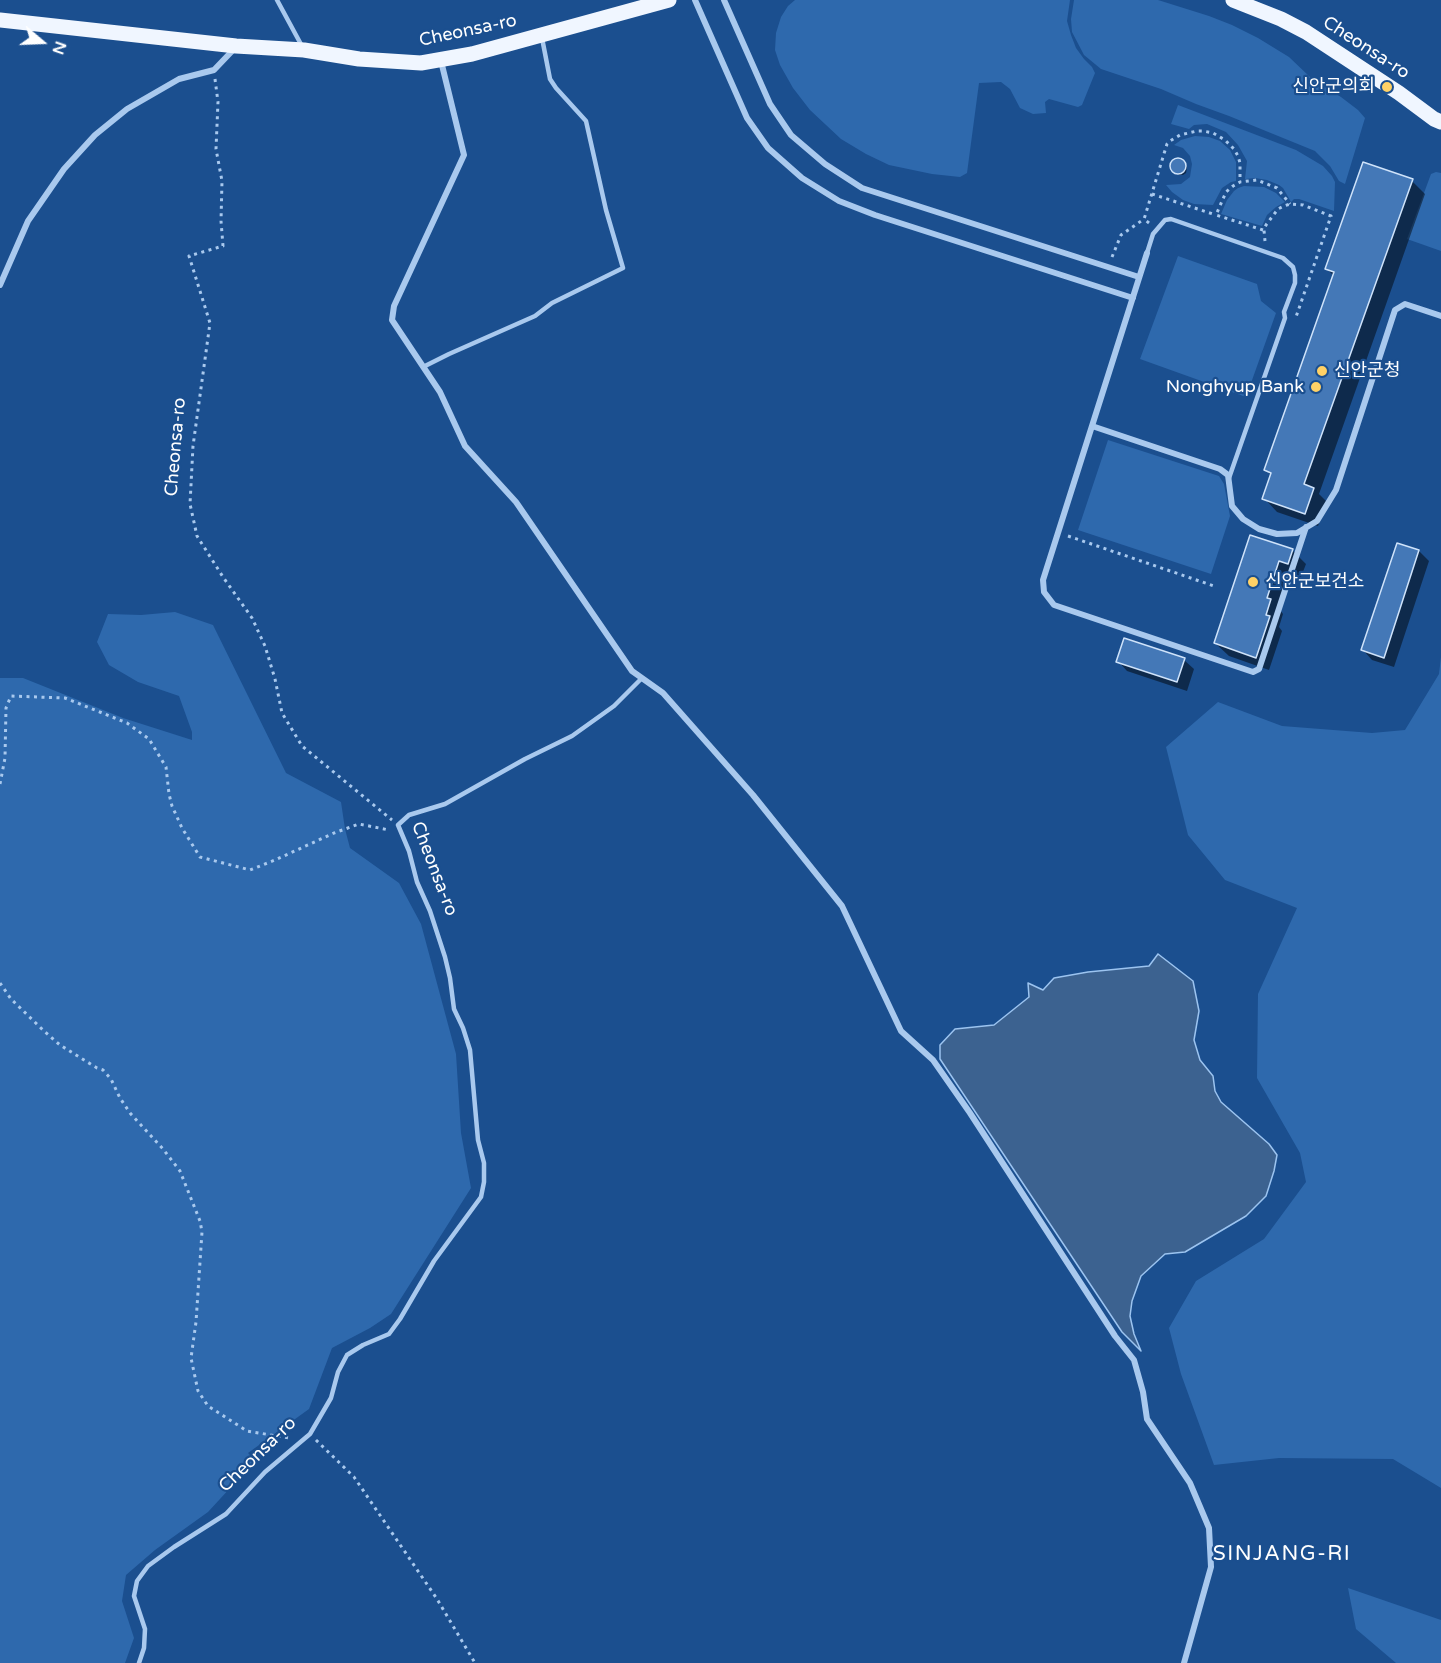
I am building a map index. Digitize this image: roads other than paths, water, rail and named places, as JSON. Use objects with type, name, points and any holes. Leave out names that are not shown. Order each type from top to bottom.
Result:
[{"type":"main road","name":"Cheonsa-ro","points":[[0,20],[236,46],[304,50],[359,59],[421,63],[472,54],[669,0]]},
{"type":"main road","name":"Cheonsa-ro","points":[[1233,0],[1306,32],[1441,122]]},
{"type":"street","points":[[695,0],[747,118],[768,148],[802,178],[839,201],[876,215],[1133,298]]},
{"type":"street","points":[[724,0],[770,104],[791,135],[825,164],[862,188],[1139,278]]},
{"type":"street","points":[[0,285],[28,221],[64,170],[95,135],[127,109],[180,79],[214,70],[236,46]]},
{"type":"street","points":[[441,60],[464,155],[394,306],[392,320],[440,392],[465,446],[516,502],[633,671],[663,693],[745,786],[842,906],[901,1031],[933,1060],[946,1077],[1115,1335],[1134,1359],[1143,1392],[1147,1419],[1190,1483],[1209,1528],[1211,1567],[1184,1663]]},
{"type":"street","points":[[1147,253],[1043,580],[1044,592],[1054,605],[1253,672],[1259,669],[1306,527]]},
{"type":"street","points":[[1092,426],[1220,469],[1228,475],[1232,506],[1243,519],[1258,529],[1277,534],[1297,533],[1317,521],[1336,490],[1395,310],[1405,303],[1441,316]]},
{"type":"lane","points":[[277,0],[304,50]]},
{"type":"lane","points":[[423,367],[535,316],[552,303],[623,268],[606,210],[586,121],[550,79],[541,35]]},
{"type":"lane","points":[[1147,253],[1153,234],[1165,220],[1170,219],[1283,258],[1293,267],[1296,275],[1284,312],[1285,318],[1229,479]]},
{"type":"lane","name":"Cheonsa-ro","points":[[139,1663],[144,1648],[145,1629],[134,1596],[137,1581],[142,1573],[174,1547],[226,1514],[266,1472],[310,1434],[331,1398],[338,1372],[347,1355],[363,1345],[390,1334],[434,1261],[481,1197],[484,1163],[478,1140],[470,1050],[454,1009],[445,957],[430,910],[417,882],[409,851],[398,825],[409,815],[445,804],[572,736],[614,706],[642,678]]},
{"type":"place","name":"신안군의회","points":[[1387,87]]},
{"type":"place","name":"신안군청","points":[[1322,371]]},
{"type":"place","name":"Nonghyup Bank","points":[[1316,387]]},
{"type":"place","name":"신안군보건소","points":[[1253,582]]},
{"type":"district","name":"SINJANG-RI","points":[[1282,1554]]}]
